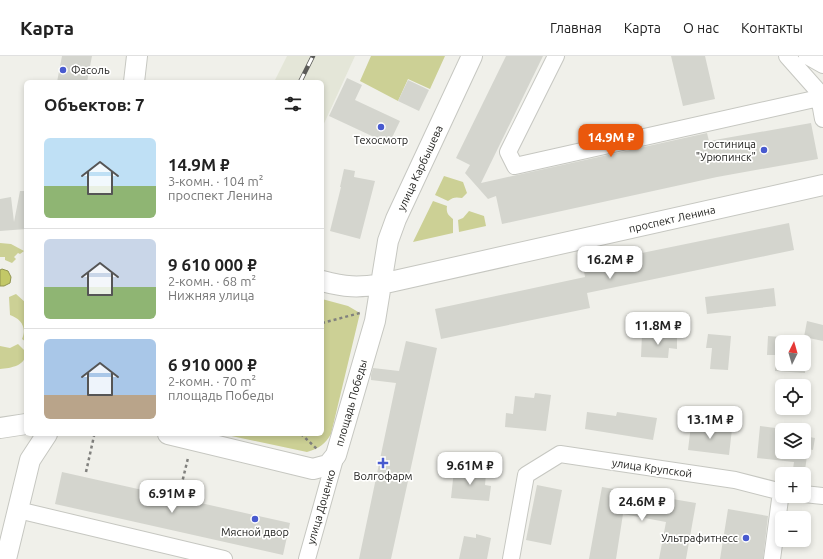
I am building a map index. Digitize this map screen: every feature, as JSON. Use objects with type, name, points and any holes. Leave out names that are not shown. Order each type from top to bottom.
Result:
[{"type":"main road","points":[[134,80],[136,56]]},
{"type":"main road","name":"улица Карбышева","points":[[381,284],[388,241],[396,219],[472,56]]},
{"type":"main road","name":"проспект Ленина","points":[[381,284],[823,185]]},
{"type":"main road","points":[[324,281],[351,287],[381,284]]},
{"type":"main road","name":"площадь Победы","points":[[176,436],[313,469],[328,465],[336,455],[375,321],[381,284]]},
{"type":"main road","points":[[0,428],[24,424]]},
{"type":"main road","points":[[6,559],[30,460],[46,436]]},
{"type":"street","points":[[556,56],[508,152],[515,166],[819,98]]},
{"type":"street","points":[[787,56],[818,92],[823,119]]},
{"type":"street","points":[[807,56],[823,65]]},
{"type":"street","name":"улица Крупской","points":[[511,559],[526,475],[560,454],[735,480],[775,490]]},
{"type":"street","name":"улица Доценко","points":[[307,559],[336,455]]},
{"type":"street","points":[[811,495],[823,496]]},
{"type":"street","points":[[772,559],[780,503]]},
{"type":"street","points":[[18,510],[224,559]]},
{"type":"path","points":[[324,322],[360,313]]},
{"type":"path","points":[[86,472],[94,436]]},
{"type":"path","points":[[304,436],[317,449]]},
{"type":"path","points":[[180,491],[188,458]]},
{"type":"shaded area","points":[[287,56],[355,56],[324,124],[324,80],[275,80]]},
{"type":"shaded area","points":[[371,56],[445,56],[430,89],[408,79],[398,101],[360,81]]},
{"type":"shaded area","points":[[444,176],[463,182],[467,193],[462,198],[458,197],[448,201],[435,195]]},
{"type":"shaded area","points":[[433,201],[447,206],[448,214],[453,219],[453,233],[413,242]]},
{"type":"shaded area","points":[[469,211],[484,216],[486,226],[459,232],[458,220],[463,218]]},
{"type":"shaded area","points":[[0,243],[11,244],[24,251],[20,254],[18,253],[14,257],[16,259],[12,263],[5,260],[5,257],[0,257]]},
{"type":"shaded area","points":[[2,269],[8,271],[11,277],[10,283],[0,286],[0,270]]},
{"type":"shaded area","points":[[16,294],[24,301],[24,331],[20,321],[10,315],[9,297]]},
{"type":"shaded area","points":[[324,300],[348,306],[360,313],[331,434],[319,447],[307,452],[231,436],[324,436]]},
{"type":"shaded area","points":[[18,344],[24,350],[24,358],[21,363],[13,367],[0,369],[0,346],[10,348]]},
{"type":"building","points":[[62,56],[92,56],[87,80],[57,80]]},
{"type":"building","points":[[506,56],[543,56],[481,183],[707,133],[709,141],[811,123],[818,159],[717,177],[502,224],[496,196],[488,199],[465,173],[470,165],[456,158]]},
{"type":"building","points":[[671,56],[705,56],[715,99],[683,106]]},
{"type":"building","points":[[347,78],[362,85],[355,100],[400,121],[389,144],[329,116]]},
{"type":"building","points":[[408,80],[429,90],[419,111],[398,101]]},
{"type":"building","points":[[344,169],[355,171],[354,177],[375,181],[360,239],[330,231]]},
{"type":"building","points":[[20,191],[24,191],[24,229],[0,231],[0,199],[11,197],[14,222]]},
{"type":"building","points":[[789,223],[794,250],[587,293],[590,308],[441,339],[435,309],[585,277],[583,265]]},
{"type":"building","points":[[774,288],[776,306],[707,314],[705,297]]},
{"type":"building","points":[[807,321],[823,325],[823,341],[811,338],[811,335],[804,335]]},
{"type":"building","points":[[642,334],[677,336],[677,349],[669,348],[668,358],[641,357]]},
{"type":"building","points":[[708,334],[731,336],[728,370],[710,369],[712,348],[706,348]]},
{"type":"building","points":[[768,336],[775,337],[775,355],[767,355]]},
{"type":"building","points":[[406,341],[437,348],[391,559],[359,559],[396,383],[371,380],[371,375],[373,368],[399,371]]},
{"type":"building","points":[[775,371],[805,371],[805,373]]},
{"type":"building","points":[[535,393],[551,395],[546,431],[505,427],[506,413],[513,414],[515,396],[534,398]]},
{"type":"building","points":[[587,412],[616,416],[617,412],[657,418],[653,440],[585,429]]},
{"type":"building","points":[[691,425],[732,429],[729,455],[688,450]]},
{"type":"building","points":[[760,426],[775,428],[775,459],[807,459],[805,467],[793,467],[794,462],[757,458]]},
{"type":"building","points":[[811,437],[815,438],[813,450],[811,450]]},
{"type":"building","points":[[454,470],[486,474],[485,485],[491,486],[489,501],[451,498]]},
{"type":"building","points":[[62,472],[290,523],[283,555],[55,504]]},
{"type":"building","points":[[537,485],[562,490],[551,545],[526,540]]},
{"type":"building","points":[[602,487],[696,503],[686,559],[659,559],[666,522],[623,514],[616,559],[589,559]]},
{"type":"building","name":"Ультрафитнесс","points":[[728,509],[768,516],[763,559],[720,559]]},
{"type":"building","points":[[476,534],[491,538],[487,559],[459,559],[464,536],[476,538]]},
{"type":"railway","points":[[301,80],[313,56]]},
{"type":"place","name":"Фасоль","points":[[63,70]]},
{"type":"place","name":"Техосмотр","points":[[381,127]]},
{"type":"place","name":"гостиница \"Урюпинск\"","points":[[764,150]]},
{"type":"place","name":"Волгофарм","points":[[383,463]]},
{"type":"place","name":"Мясной двор","points":[[255,519]]},
{"type":"place","name":"Ультрафитнесс","points":[[746,538]]}]
